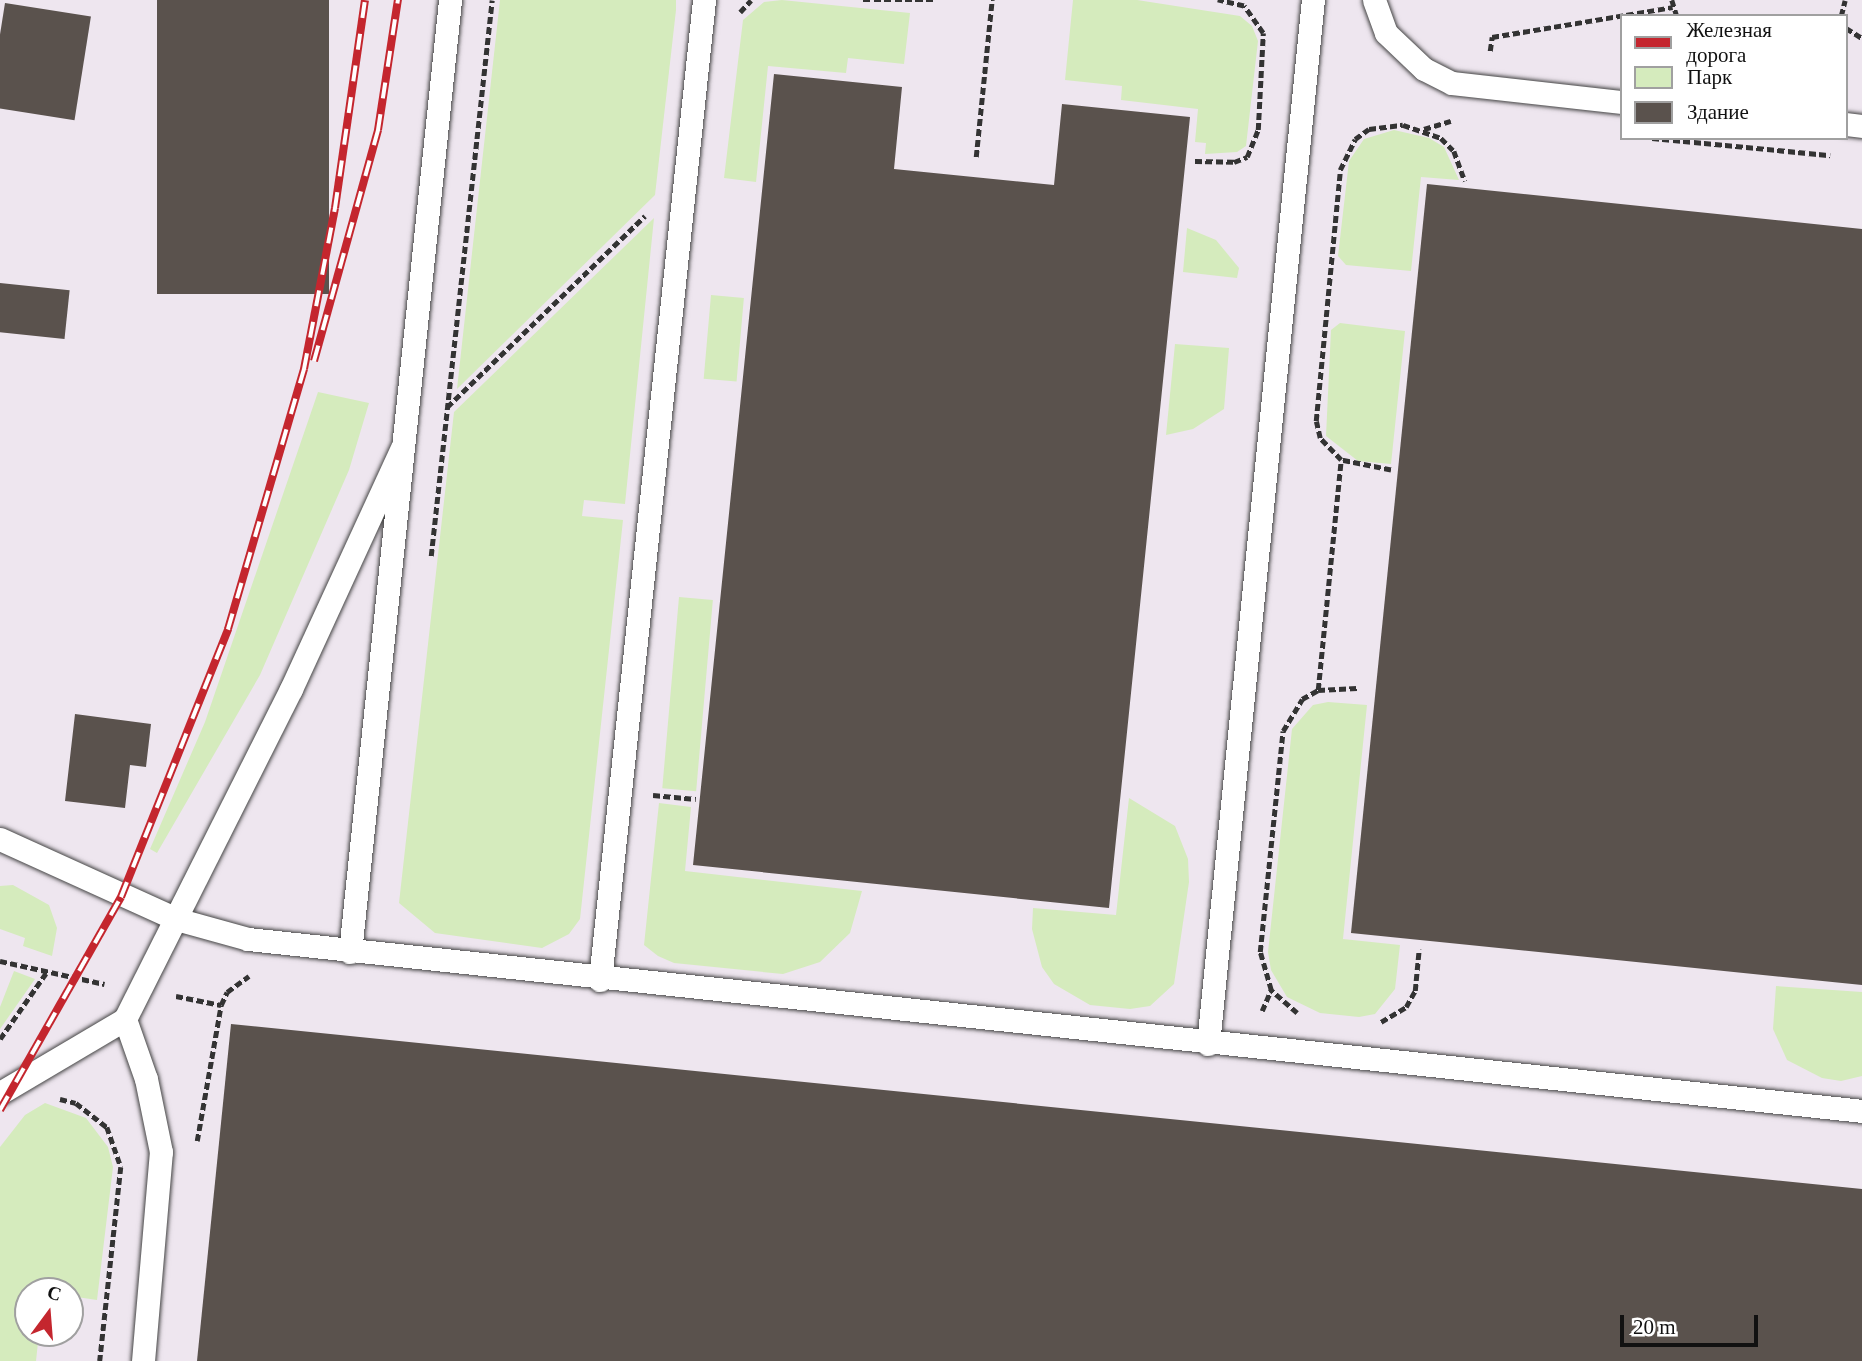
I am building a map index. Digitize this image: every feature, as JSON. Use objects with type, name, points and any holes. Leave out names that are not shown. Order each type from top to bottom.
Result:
[{"type":"lane","points":[[350,952],[450,0]]},
{"type":"lane","points":[[600,979],[704,0]]},
{"type":"lane","points":[[1208,1044],[1313,0]]},
{"type":"lane","points":[[1374,0],[1386,33],[1424,69],[1452,83],[1486,89],[1620,102]]},
{"type":"lane","points":[[0,1093],[125,1019],[291,689],[401,448]]},
{"type":"lane","points":[[0,839],[176,919],[248,939],[1208,1044],[1862,1111]]},
{"type":"lane","points":[[125,1019],[146,1079],[161,1153],[143,1361]]},
{"type":"path","points":[[430,560],[492,0]]},
{"type":"path","points":[[863,0],[934,0]]},
{"type":"path","points":[[976,157],[992,0]]},
{"type":"path","points":[[1195,161],[1234,162],[1247,157],[1258,130],[1263,33],[1244,6],[1218,0]]},
{"type":"path","points":[[1672,0],[1676,14]]},
{"type":"path","points":[[1631,14],[1673,7]]},
{"type":"path","points":[[1486,89],[1492,37],[1620,16]]},
{"type":"path","points":[[1391,470],[1341,460],[1320,438],[1316,421],[1345,153],[1369,129],[1385,124],[1424,129],[1454,151],[1465,181]]},
{"type":"path","points":[[1672,140],[1836,156]]},
{"type":"path","points":[[447,407],[654,207],[680,209]]},
{"type":"path","points":[[407,400],[447,407]]},
{"type":"path","points":[[1318,690],[1341,460]]},
{"type":"path","points":[[1308,1018],[1271,990],[1260,952],[1283,731],[1301,699],[1318,690],[1357,688]]},
{"type":"path","points":[[652,795],[696,799]]},
{"type":"path","points":[[1376,1024],[1406,1007],[1415,991],[1419,949]]},
{"type":"path","points":[[0,1039],[46,972]]},
{"type":"path","points":[[196,1148],[220,1005],[237,982],[257,975]]},
{"type":"path","points":[[54,1097],[92,1114],[117,1145],[115,1214],[100,1361]]},
{"type":"path","points":[[115,1214],[155,1219]]},
{"type":"shaded area","points":[[0,0],[1862,0],[1862,1361],[0,1361]]},
{"type":"green space","points":[[500,0],[676,0],[676,10],[655,195],[457,389]]},
{"type":"green space","points":[[782,0],[910,13],[904,64],[848,58],[846,73],[768,66],[756,182],[724,178],[743,20],[764,2]]},
{"type":"green space","points":[[1073,0],[1137,0],[1240,16],[1252,26],[1258,41],[1246,146],[1237,152],[1205,154],[1206,143],[1195,142],[1198,109],[1121,100],[1122,86],[1065,80]]},
{"type":"green space","points":[[1394,130],[1429,138],[1444,147],[1459,180],[1421,177],[1411,271],[1346,265],[1338,256],[1349,161],[1364,139]]},
{"type":"green space","points":[[654,218],[625,504],[584,500],[582,516],[623,520],[580,919],[569,934],[542,948],[435,933],[399,903],[454,412]]},
{"type":"green space","points":[[1187,228],[1216,240],[1239,268],[1237,278],[1183,272]]},
{"type":"green space","points":[[711,295],[744,298],[737,382],[704,379]]},
{"type":"green space","points":[[1340,323],[1405,331],[1391,464],[1358,461],[1326,436],[1331,330]]},
{"type":"green space","points":[[1175,344],[1229,348],[1224,409],[1193,429],[1166,435]]},
{"type":"green space","points":[[318,392],[369,403],[349,470],[260,675],[157,853],[150,849],[205,722]]},
{"type":"green space","points":[[679,597],[713,600],[696,791],[662,788]]},
{"type":"green space","points":[[1328,702],[1367,705],[1343,939],[1400,945],[1395,989],[1375,1014],[1359,1017],[1320,1013],[1287,997],[1271,970],[1268,952],[1292,729],[1313,705]]},
{"type":"green space","points":[[1129,798],[1175,826],[1188,859],[1189,882],[1174,984],[1150,1006],[1130,1009],[1090,1005],[1054,984],[1042,967],[1032,929],[1033,908],[1116,915]]},
{"type":"green space","points":[[659,803],[691,807],[685,871],[862,891],[850,933],[820,962],[783,974],[674,963],[658,956],[644,945]]},
{"type":"green space","points":[[13,885],[49,905],[57,928],[52,956],[23,946],[25,938],[0,929],[0,886]]},
{"type":"green space","points":[[14,971],[35,979],[0,1029],[0,1007]]},
{"type":"green space","points":[[1776,986],[1862,992],[1862,1076],[1841,1081],[1822,1078],[1787,1060],[1773,1029]]},
{"type":"green space","points":[[45,1103],[86,1118],[108,1147],[113,1167],[97,1300],[84,1298],[84,1277],[14,1277],[14,1347],[38,1347],[36,1361],[0,1361],[0,1147],[25,1115]]},
{"type":"building","points":[[157,0],[329,0],[329,294],[157,294]]},
{"type":"building","points":[[5,3],[91,17],[75,120],[0,109],[0,35]]},
{"type":"building","points":[[774,74],[902,87],[894,169],[1054,185],[1062,104],[1190,117],[1109,908],[693,865]]},
{"type":"building","points":[[1427,184],[1862,229],[1862,985],[1351,933]]},
{"type":"building","points":[[0,283],[70,290],[64,339],[0,332]]},
{"type":"building","points":[[75,714],[151,724],[146,767],[130,765],[125,808],[65,801]]},
{"type":"building","points":[[231,1024],[1862,1189],[1862,1361],[197,1361]]},
{"type":"railway","points":[[0,1110],[121,897],[228,629],[304,369],[335,208],[365,0]]},
{"type":"railway","points":[[314,361],[378,130],[398,0]]}]
